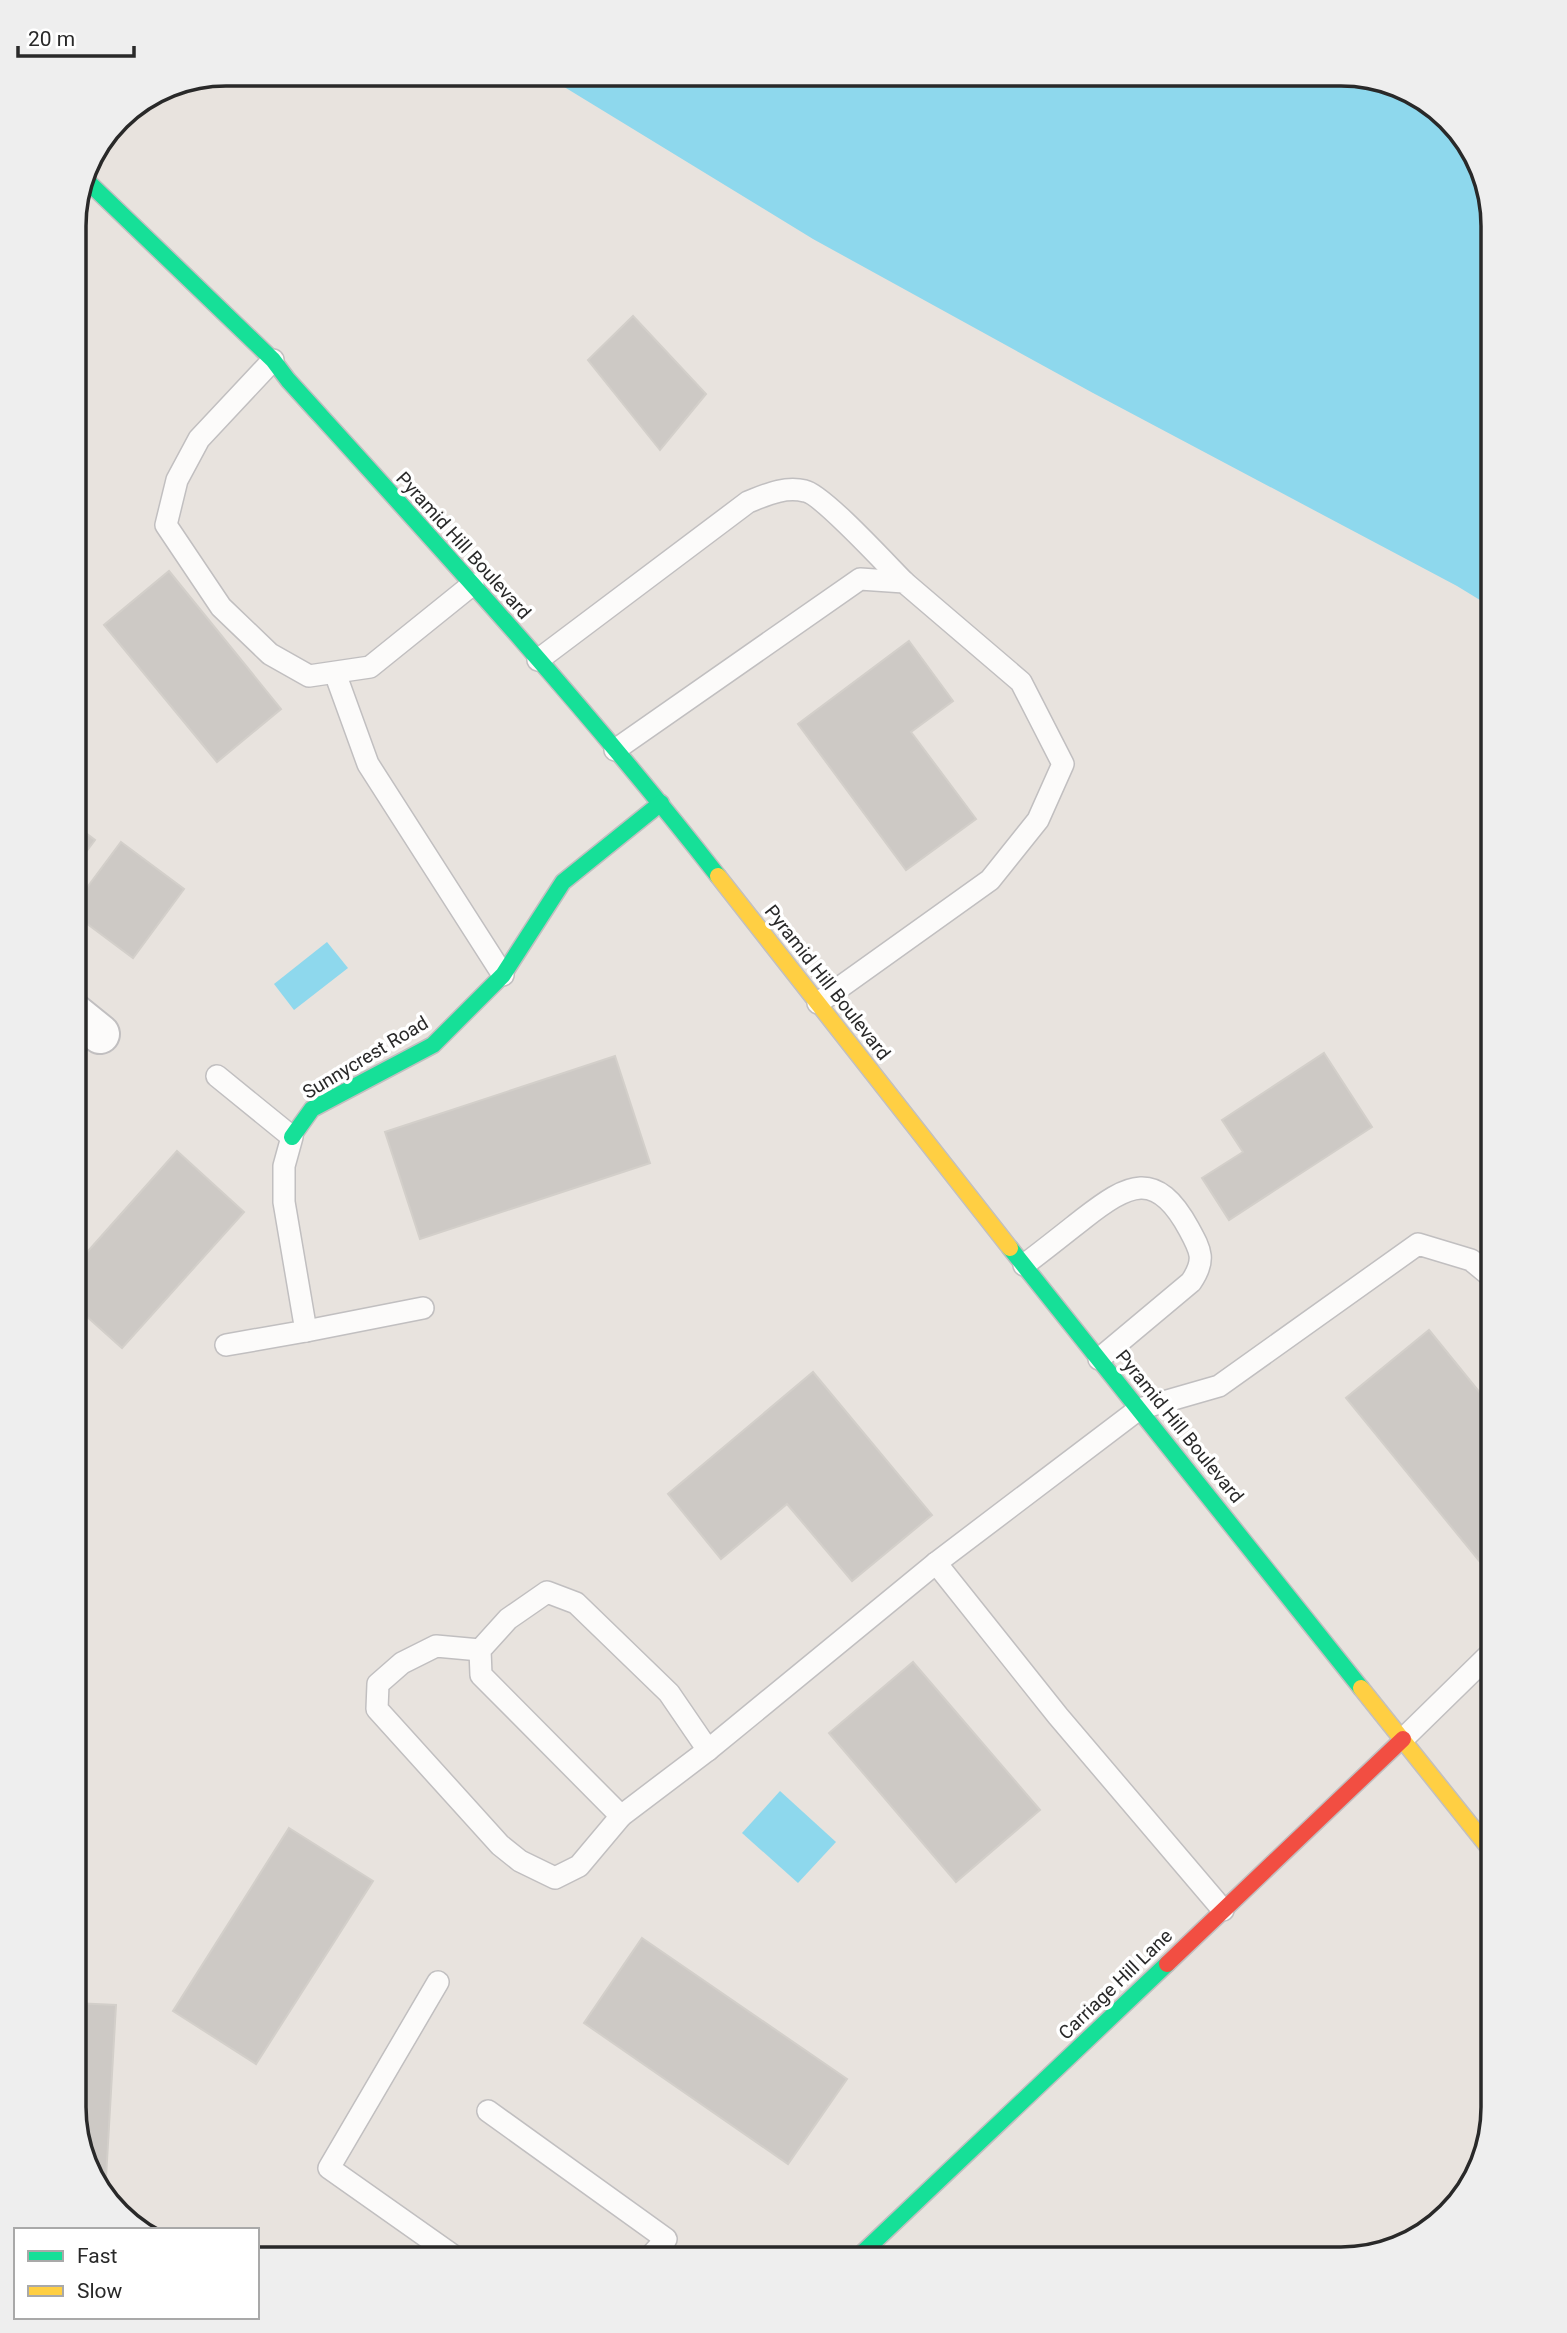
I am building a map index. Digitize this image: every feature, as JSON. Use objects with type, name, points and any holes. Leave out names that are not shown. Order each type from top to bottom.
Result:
[{"type":"main road","name":"Pyramid Hill Boulevard","points":[[92,186],[273,360],[288,380],[473,584],[660,803],[1481,1838]]},
{"type":"main road","name":"Sunnycrest Road","points":[[292,1137],[312,1109],[433,1045],[503,975],[563,882],[660,803]]},
{"type":"main road","name":"Carriage Hill Lane","points":[[869,2247],[1403,1739]]},
{"type":"lane","points":[[273,360],[199,439],[177,480],[166,525],[221,607],[270,654],[309,676],[370,667],[473,584]]},
{"type":"lane","points":[[538,660],[748,502],[781,489],[807,491],[837,515],[904,582],[1021,682],[1063,764],[1038,820],[990,880],[818,1003]]},
{"type":"lane","points":[[615,750],[860,579],[904,582]]},
{"type":"lane","points":[[335,673],[368,764],[503,975]]},
{"type":"lane","points":[[217,1076],[292,1137],[284,1166],[284,1202],[306,1331]]},
{"type":"lane","points":[[1024,1265],[1114,1195],[1135,1187],[1158,1192],[1182,1215],[1200,1250],[1200,1269],[1191,1282],[1099,1359]]},
{"type":"lane","points":[[480,1650],[436,1646],[402,1663],[378,1684],[377,1709],[500,1845],[520,1861],[555,1878],[579,1866],[621,1816],[708,1750],[936,1563],[1139,1409],[1219,1385],[1418,1244],[1471,1260],[1481,1268]]},
{"type":"lane","points":[[226,1345],[423,1308]]},
{"type":"lane","points":[[936,1563],[1058,1716],[1223,1910]]},
{"type":"lane","points":[[621,1816],[481,1675],[480,1650],[508,1619],[547,1592],[576,1603],[669,1693],[708,1750]]},
{"type":"lane","points":[[1403,1739],[1481,1663]]},
{"type":"lane","points":[[438,1982],[329,2168],[441,2247]]},
{"type":"lane","points":[[488,2111],[666,2239],[659,2247]]},
{"type":"water","points":[[563,86],[1351,86],[1387,93],[1411,104],[1440,127],[1463,156],[1471,172],[1480,207],[1481,601],[1093,393],[813,239]]},
{"type":"water","points":[[327,942],[348,968],[294,1010],[274,984]]},
{"type":"water","points":[[780,1791],[836,1842],[798,1883],[742,1833]]},
{"type":"building","points":[[633,316],[706,394],[660,450],[588,360]]},
{"type":"building","points":[[169,571],[281,709],[217,762],[104,625]]},
{"type":"building","points":[[909,641],[953,701],[911,732],[976,819],[906,870],[798,724]]},
{"type":"building","points":[[86,833],[95,840],[86,852]]},
{"type":"building","points":[[121,842],[184,889],[133,958],[86,923],[86,889]]},
{"type":"building","points":[[1324,1053],[1372,1127],[1229,1220],[1202,1178],[1243,1152],[1222,1120]]},
{"type":"building","points":[[615,1056],[650,1163],[420,1239],[385,1132]]},
{"type":"building","points":[[177,1151],[244,1212],[122,1348],[86,1316],[86,1253]]},
{"type":"building","points":[[1429,1330],[1481,1394],[1481,1563],[1346,1398]]},
{"type":"building","points":[[813,1372],[932,1515],[852,1581],[787,1504],[721,1559],[668,1494]]},
{"type":"building","points":[[913,1662],[1040,1810],[956,1882],[829,1733]]},
{"type":"building","points":[[289,1828],[373,1881],[256,2064],[173,2011]]},
{"type":"building","points":[[642,1938],[847,2079],[788,2164],[584,2023]]},
{"type":"building","points":[[86,2004],[116,2005],[106,2180],[96,2161],[87,2126]]},
{"type":"traffic: fast","points":[[92,186],[273,360],[615,748],[718,876]]},
{"type":"traffic: fast","points":[[292,1137],[312,1109],[433,1045],[503,975],[563,882],[661,803]]},
{"type":"traffic: fast","points":[[1010,1248],[1361,1688]]},
{"type":"traffic: fast","points":[[869,2247],[1167,1964]]},
{"type":"traffic: slow","points":[[718,876],[1010,1248]]},
{"type":"traffic: slow","points":[[1361,1688],[1481,1838]]},
{"type":"traffic: jam","points":[[1167,1964],[1403,1739]]}]
